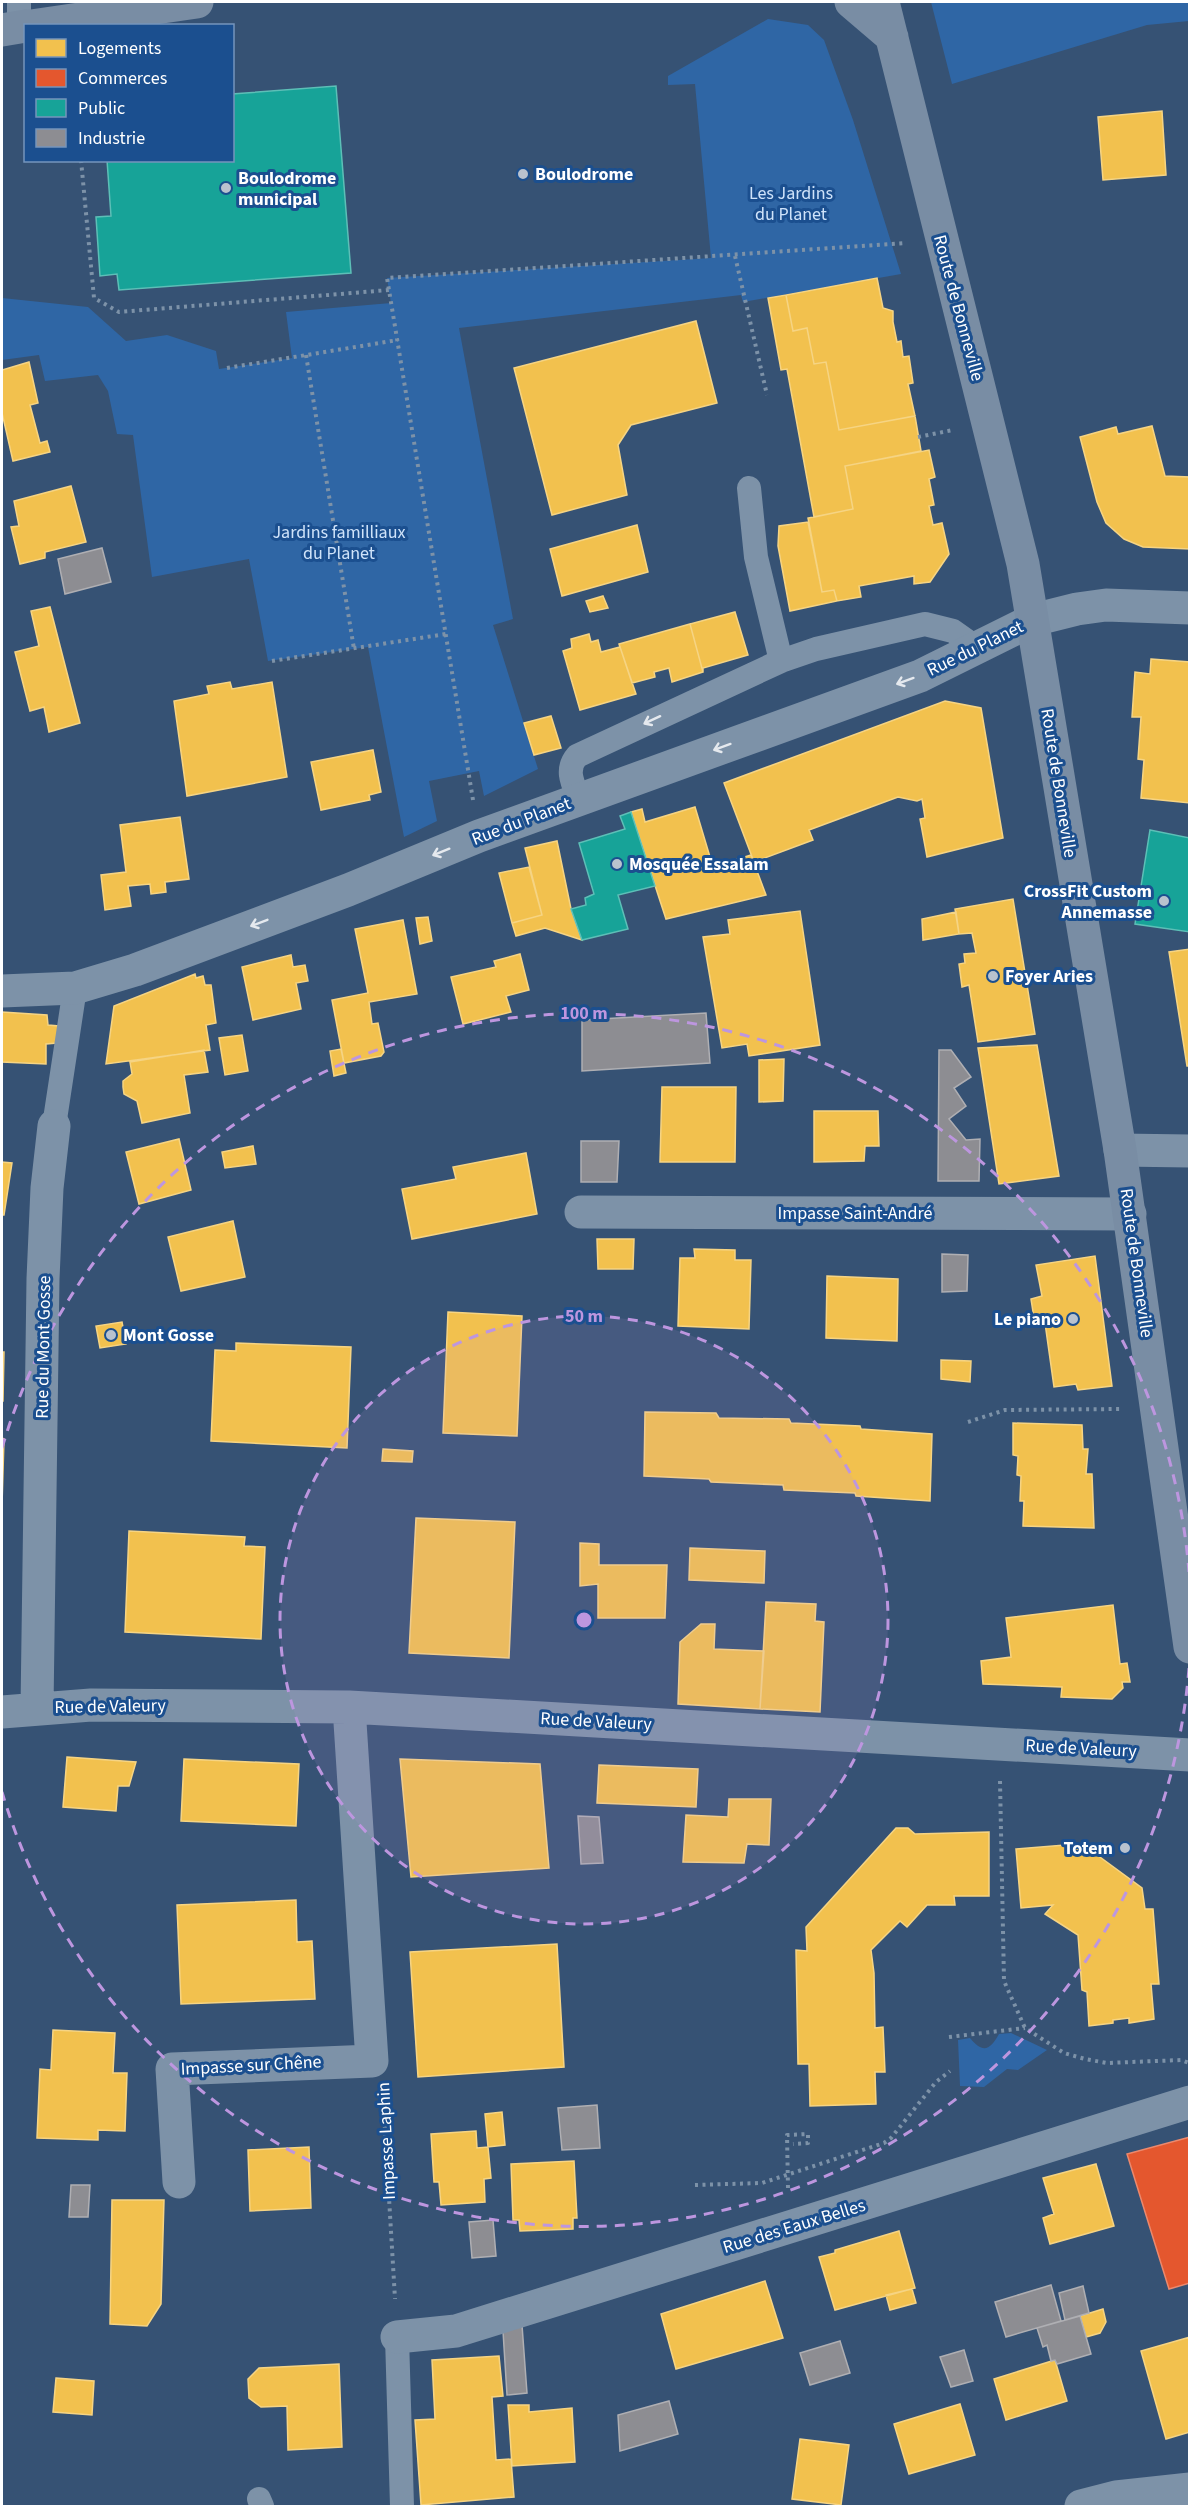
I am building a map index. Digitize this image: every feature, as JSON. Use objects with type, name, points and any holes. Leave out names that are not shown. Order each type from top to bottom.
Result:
[{"type":"main road","points":[[19,22],[197,2]]},
{"type":"main road","points":[[851,2],[892,38]]},
{"type":"main road","name":"Route de Bonneville","points":[[883,2],[1018,542],[1033,620],[1130,1214],[1190,1647]]},
{"type":"street","name":"Rue du Planet","points":[[2,991],[75,987],[135,970],[479,836],[920,676],[1033,620],[1077,609],[1106,605],[1190,608]]},
{"type":"street","name":"Rue du Mont Gosse","points":[[38,1708],[43,1279],[47,1188],[54,1126]]},
{"type":"street","points":[[1120,1150],[1190,1151]]},
{"type":"street","name":"Impasse Saint-André","points":[[581,1212],[1130,1214]]},
{"type":"street","name":"Rue de Valeury","points":[[2,1712],[92,1705],[349,1707],[1190,1755]]},
{"type":"street","name":"Impasse Laphin","points":[[349,1707],[372,2061]]},
{"type":"street","name":"Impasse sur Chêne","points":[[179,2182],[172,2069],[372,2061]]},
{"type":"street","name":"Rue des Eaux Belles","points":[[397,2337],[456,2331],[1190,2102]]},
{"type":"street","points":[[1081,2506],[1116,2497],[1190,2489]]},
{"type":"lane","points":[[749,489],[756,557],[781,661]]},
{"type":"lane","points":[[579,799],[570,776],[570,768],[577,756],[781,661],[816,649],[925,624],[953,631],[977,648]]},
{"type":"lane","name":"Rue du Mont Gosse","points":[[54,1126],[75,987]]},
{"type":"lane","points":[[397,2337],[402,2506]]},
{"type":"path","points":[[81,162],[94,298],[119,312],[389,290]]},
{"type":"path","points":[[479,836],[387,279],[892,244]]},
{"type":"path","points":[[735,256],[767,395]]},
{"type":"path","points":[[226,368],[398,340]]},
{"type":"path","points":[[306,355],[354,649]]},
{"type":"path","points":[[272,661],[446,634]]},
{"type":"path","points":[[968,1422],[1005,1410],[1157,1408]]},
{"type":"path","points":[[999,1744],[1004,1981],[1025,2028],[1064,2053],[1085,2059],[1107,2063],[1181,2060],[1190,2063]]},
{"type":"path","points":[[949,2037],[1025,2028]]},
{"type":"path","name":"Impasse Laphin","points":[[372,2061],[382,2071],[397,2337]]},
{"type":"path","points":[[695,2185],[762,2183],[884,2143],[891,2138],[936,2082],[950,2071]]},
{"type":"path","points":[[789,2227],[787,2135],[808,2134],[808,2143],[793,2144]]},
{"type":"green space","points":[[931,2],[1189,2],[1189,21],[1147,25],[952,84]]},
{"type":"green space","points":[[768,19],[808,25],[824,40],[853,120],[901,274],[743,302],[741,295],[459,328],[513,619],[493,625],[538,769],[484,796],[479,771],[429,781],[437,821],[404,837],[368,647],[268,661],[249,559],[152,577],[133,435],[117,434],[108,391],[98,375],[45,381],[39,355],[2,360],[2,298],[88,307],[126,341],[167,335],[216,351],[219,369],[292,358],[286,312],[391,303],[387,278],[711,258],[695,84],[668,85],[668,76]]},
{"type":"green space","points":[[1011,2033],[1047,2050],[1018,2070],[1007,2069],[984,2087],[960,2086],[958,2040],[970,2038],[979,2046],[986,2048],[993,2044],[999,2034]]},
{"type":"building: Logements","points":[[1162,111],[1166,175],[1103,180],[1098,117]]},
{"type":"building: Logements","points":[[877,278],[883,308],[893,311],[897,342],[901,341],[903,357],[909,356],[913,383],[908,384],[915,416],[839,430],[826,362],[814,364],[807,328],[793,331],[786,295]]},
{"type":"building: Logements","points":[[786,295],[793,331],[807,328],[814,364],[826,362],[839,430],[915,416],[921,451],[845,466],[853,509],[814,517],[787,369],[781,370],[768,298]]},
{"type":"building: Logements","points":[[696,321],[717,403],[631,425],[618,445],[627,495],[552,515],[514,368]]},
{"type":"building: Logements","points":[[29,362],[38,403],[30,405],[40,443],[47,441],[50,452],[13,461],[2,413],[2,370]]},
{"type":"building: Logements","points":[[1152,426],[1165,476],[1190,477],[1190,549],[1143,547],[1124,539],[1106,523],[1097,502],[1080,437],[1116,427],[1118,434]]},
{"type":"building: Logements","points":[[929,450],[935,477],[929,479],[934,505],[929,506],[933,525],[942,523],[949,554],[930,582],[914,584],[914,576],[859,586],[861,597],[837,601],[834,590],[822,592],[808,518],[853,509],[845,466]]},
{"type":"building: Logements","points":[[71,486],[86,542],[45,552],[45,558],[20,564],[11,527],[19,526],[14,501]]},
{"type":"building: Logements","points":[[808,522],[822,592],[834,590],[837,601],[790,611],[778,546],[779,526]]},
{"type":"building: Logements","points":[[637,525],[648,572],[562,596],[550,549]]},
{"type":"building: Logements","points":[[603,596],[608,608],[590,612],[586,601]]},
{"type":"building: Logements","points":[[50,607],[80,723],[49,732],[44,707],[30,711],[15,652],[39,646],[31,611]]},
{"type":"building: Logements","points":[[735,612],[748,655],[703,668],[703,672],[690,624]]},
{"type":"building: Logements","points":[[690,624],[703,672],[672,682],[669,668],[654,672],[655,677],[632,683],[619,644]]},
{"type":"building: Logements","points":[[589,634],[591,642],[598,640],[601,652],[620,647],[636,694],[580,710],[563,651],[572,648],[571,639]]},
{"type":"building: Logements","points":[[1151,659],[1190,662],[1190,803],[1141,798],[1144,760],[1138,759],[1141,717],[1132,717],[1135,672],[1150,674]]},
{"type":"building: Logements","points":[[230,682],[232,689],[272,682],[287,777],[187,796],[174,701],[209,694],[207,686]]},
{"type":"building: Logements","points":[[945,701],[981,708],[1003,838],[927,857],[920,819],[925,818],[922,799],[917,801],[898,797],[809,830],[813,840],[754,862],[724,783]]},
{"type":"building: Logements","points":[[551,716],[561,748],[534,755],[524,723]]},
{"type":"building: Logements","points":[[373,750],[381,792],[369,795],[370,800],[321,810],[311,762]]},
{"type":"building: Logements","points":[[695,807],[713,867],[751,855],[766,895],[666,919],[631,812],[642,809],[645,822]]},
{"type":"building: Logements","points":[[180,817],[189,879],[165,882],[166,892],[151,894],[150,884],[128,886],[131,906],[105,910],[101,875],[126,872],[120,825]]},
{"type":"building: Logements","points":[[557,841],[571,909],[582,940],[545,928],[516,936],[512,923],[542,915],[525,848]]},
{"type":"building: Logements","points":[[529,867],[542,915],[512,923],[499,873]]},
{"type":"building: Logements","name":"Foyer Aries","points":[[1013,899],[1035,1034],[978,1042],[969,985],[962,987],[959,964],[965,963],[964,954],[976,953],[972,933],[959,934],[955,909]]},
{"type":"building: Logements","points":[[800,911],[820,1045],[749,1056],[747,1044],[722,1048],[703,937],[730,934],[728,920]]},
{"type":"building: Logements","points":[[956,912],[959,934],[923,940],[922,919]]},
{"type":"building: Logements","points":[[428,917],[432,941],[420,944],[416,918]]},
{"type":"building: Logements","points":[[403,920],[417,994],[369,1002],[372,1024],[378,1023],[384,1052],[381,1056],[344,1063],[332,1000],[368,993],[355,929]]},
{"type":"building: Logements","points":[[1190,949],[1190,1066],[1187,1066],[1169,952]]},
{"type":"building: Logements","points":[[520,954],[529,990],[506,996],[511,1012],[463,1024],[451,977],[496,967],[494,961]]},
{"type":"building: Logements","points":[[291,955],[293,967],[305,965],[308,981],[296,983],[301,1009],[253,1020],[242,967]]},
{"type":"building: Logements","points":[[195,974],[196,978],[203,976],[205,985],[211,985],[216,1023],[206,1025],[210,1050],[106,1064],[114,1006]]},
{"type":"building: Logements","points":[[2,1012],[47,1015],[48,1025],[59,1026],[57,1043],[46,1044],[46,1064],[2,1062]]},
{"type":"building: Logements","points":[[242,1035],[248,1071],[225,1075],[219,1038]]},
{"type":"building: Logements","points":[[1037,1045],[1059,1176],[999,1184],[978,1048]]},
{"type":"building: Logements","points":[[341,1049],[346,1073],[334,1076],[330,1051]]},
{"type":"building: Logements","points":[[204,1050],[208,1072],[184,1075],[190,1113],[142,1123],[137,1101],[124,1094],[123,1081],[132,1074],[130,1062]]},
{"type":"building: Logements","points":[[784,1059],[783,1101],[759,1102],[759,1060]]},
{"type":"building: Logements","points":[[662,1087],[736,1087],[735,1162],[660,1162]]},
{"type":"building: Logements","points":[[814,1111],[878,1111],[879,1146],[865,1146],[864,1161],[814,1162]]},
{"type":"building: Logements","points":[[179,1139],[191,1190],[139,1204],[126,1152]]},
{"type":"building: Logements","points":[[253,1146],[256,1164],[225,1168],[222,1152]]},
{"type":"building: Logements","points":[[526,1153],[537,1214],[412,1239],[402,1189],[456,1179],[453,1167]]},
{"type":"building: Logements","points":[[2,1162],[12,1163],[4,1215],[2,1215]]},
{"type":"building: Logements","points":[[233,1221],[245,1277],[181,1291],[168,1237]]},
{"type":"building: Logements","points":[[597,1239],[634,1239],[633,1269],[598,1269]]},
{"type":"building: Logements","points":[[694,1249],[735,1250],[735,1260],[751,1260],[749,1329],[678,1326],[680,1258],[695,1258]]},
{"type":"building: Logements","points":[[1095,1256],[1112,1386],[1078,1390],[1076,1384],[1054,1387],[1044,1316],[1034,1318],[1031,1299],[1042,1296],[1036,1265]]},
{"type":"building: Logements","points":[[827,1276],[898,1279],[897,1341],[826,1338]]},
{"type":"building: Logements","points":[[448,1312],[522,1316],[517,1436],[443,1433]]},
{"type":"building: Logements","name":"Mont Gosse","points":[[122,1322],[126,1344],[100,1348],[96,1326]]},
{"type":"building: Logements","points":[[236,1343],[351,1347],[347,1448],[211,1441],[215,1350],[236,1351]]},
{"type":"building: Logements","points":[[2,1352],[4,1352],[3,1401],[2,1401]]},
{"type":"building: Logements","points":[[941,1360],[971,1361],[970,1382],[941,1379]]},
{"type":"building: Logements","points":[[645,1412],[716,1413],[719,1418],[789,1419],[791,1423],[860,1426],[861,1429],[932,1434],[930,1501],[856,1496],[855,1493],[784,1490],[783,1485],[644,1476]]},
{"type":"building: Logements","points":[[1013,1423],[1082,1425],[1083,1449],[1088,1449],[1086,1474],[1092,1474],[1094,1528],[1023,1526],[1024,1501],[1020,1501],[1021,1476],[1017,1475],[1018,1456],[1013,1455]]},
{"type":"building: Logements","points":[[2,1438],[4,1439],[2,1505]]},
{"type":"building: Logements","points":[[383,1449],[413,1451],[412,1462],[382,1461]]},
{"type":"building: Logements","points":[[416,1518],[515,1522],[509,1658],[409,1653]]},
{"type":"building: Logements","points":[[129,1531],[245,1537],[244,1546],[265,1547],[261,1639],[125,1632]]},
{"type":"building: Logements","points":[[580,1543],[599,1544],[599,1565],[667,1565],[665,1618],[598,1618],[598,1584],[580,1586]]},
{"type":"building: Logements","points":[[690,1548],[765,1551],[764,1583],[689,1580]]},
{"type":"building: Logements","points":[[766,1602],[816,1604],[815,1621],[824,1622],[820,1712],[760,1709]]},
{"type":"building: Logements","points":[[1113,1605],[1120,1664],[1127,1663],[1130,1682],[1122,1682],[1123,1688],[1112,1699],[1061,1697],[1062,1687],[983,1684],[981,1661],[1011,1657],[1006,1618]]},
{"type":"building: Logements","points":[[701,1624],[715,1624],[714,1649],[764,1651],[760,1709],[678,1704],[680,1642]]},
{"type":"building: Logements","points":[[67,1757],[136,1762],[129,1786],[118,1786],[116,1811],[63,1807]]},
{"type":"building: Logements","points":[[184,1759],[299,1764],[296,1826],[181,1821]]},
{"type":"building: Logements","points":[[400,1759],[540,1764],[549,1868],[411,1877]]},
{"type":"building: Logements","points":[[599,1765],[698,1769],[696,1807],[597,1803]]},
{"type":"building: Logements","points":[[729,1799],[771,1799],[769,1845],[747,1844],[744,1863],[683,1862],[686,1815],[728,1817]]},
{"type":"building: Logements","points":[[896,1828],[908,1828],[915,1834],[989,1832],[989,1896],[954,1896],[955,1905],[927,1905],[907,1927],[900,1921],[871,1950],[874,1973],[875,2028],[883,2027],[885,2072],[875,2072],[876,2104],[810,2106],[809,2064],[798,2064],[796,1950],[807,1951],[806,1927]]},
{"type":"building: Logements","points":[[1077,1844],[1079,1853],[1093,1852],[1142,1888],[1145,1909],[1153,1909],[1159,1984],[1151,1984],[1154,2019],[1129,2023],[1129,2018],[1089,2026],[1087,1992],[1082,1990],[1078,1935],[1045,1914],[1053,1905],[1021,1908],[1016,1849]]},
{"type":"building: Logements","points":[[296,1900],[297,1942],[312,1941],[315,1999],[181,2004],[177,1905]]},
{"type":"building: Logements","points":[[557,1944],[564,2067],[418,2077],[410,1952]]},
{"type":"building: Logements","points":[[53,2030],[115,2033],[113,2073],[127,2073],[125,2131],[98,2130],[98,2140],[37,2138],[40,2069],[51,2070]]},
{"type":"building: Logements","points":[[502,2112],[505,2145],[488,2147],[485,2114]]},
{"type":"building: Logements","points":[[476,2131],[477,2148],[488,2147],[491,2178],[484,2179],[485,2202],[441,2205],[439,2182],[434,2182],[431,2134]]},
{"type":"building: Logements","points":[[309,2147],[311,2208],[250,2211],[248,2150]]},
{"type":"building: Logements","points":[[574,2161],[577,2218],[573,2218],[573,2229],[520,2231],[519,2220],[513,2220],[511,2164]]},
{"type":"building: Logements","points":[[1096,2164],[1114,2226],[1050,2244],[1043,2218],[1054,2214],[1043,2178]]},
{"type":"building: Logements","points":[[112,2200],[164,2200],[161,2304],[147,2326],[110,2324]]},
{"type":"building: Logements","points":[[899,2231],[915,2288],[835,2310],[819,2257]]},
{"type":"building: Logements","points":[[765,2281],[783,2338],[676,2369],[661,2314]]},
{"type":"building: Logements","points":[[912,2289],[916,2303],[890,2310],[886,2295]]},
{"type":"building: Logements","points":[[1103,2309],[1106,2322],[1100,2333],[1086,2337],[1080,2316]]},
{"type":"building: Logements","points":[[1190,2337],[1190,2432],[1166,2439],[1141,2351]]},
{"type":"building: Logements","points":[[499,2356],[503,2396],[492,2397],[496,2460],[511,2459],[514,2497],[421,2505],[415,2420],[435,2419],[432,2360]]},
{"type":"building: Logements","points":[[1055,2360],[1067,2401],[1006,2420],[994,2379]]},
{"type":"building: Logements","points":[[339,2364],[342,2447],[288,2450],[287,2406],[261,2407],[249,2398],[248,2379],[259,2368]]},
{"type":"building: Logements","points":[[56,2378],[94,2381],[92,2415],[53,2412]]},
{"type":"building: Logements","points":[[960,2404],[975,2455],[909,2474],[894,2424]]},
{"type":"building: Logements","points":[[508,2405],[529,2405],[529,2412],[572,2408],[575,2462],[512,2466]]},
{"type":"building: Logements","points":[[800,2439],[849,2445],[841,2505],[792,2499]]},
{"type":"building: Commerces","points":[[1190,2137],[1190,2283],[1169,2289],[1127,2154]]},
{"type":"building: Public","name":"Boulodrome municipal","points":[[336,86],[351,273],[119,290],[117,274],[100,276],[96,217],[111,216],[107,162],[234,162],[234,94]]},
{"type":"building: Public","name":"Mosquée Essalam","points":[[631,812],[655,886],[618,895],[628,929],[582,940],[571,909],[586,905],[585,898],[594,894],[579,843],[625,829],[620,816]]},
{"type":"building: Public","name":"CrossFit Custom Annemasse","points":[[1150,830],[1190,838],[1190,932],[1135,924]]},
{"type":"building: Industrie","points":[[102,548],[111,582],[65,594],[58,559]]},
{"type":"building: Industrie","points":[[706,1013],[710,1063],[582,1071],[582,1020]]},
{"type":"building: Industrie","points":[[939,1050],[951,1050],[971,1077],[954,1088],[966,1106],[949,1119],[966,1140],[980,1139],[979,1181],[938,1181]]},
{"type":"building: Industrie","points":[[581,1141],[619,1141],[617,1182],[581,1182]]},
{"type":"building: Industrie","points":[[942,1254],[968,1255],[967,1291],[942,1292]]},
{"type":"building: Industrie","points":[[578,1816],[599,1817],[603,1863],[581,1864]]},
{"type":"building: Industrie","points":[[597,2105],[600,2148],[562,2150],[558,2108]]},
{"type":"building: Industrie","points":[[71,2185],[90,2185],[88,2217],[69,2217]]},
{"type":"building: Industrie","points":[[493,2220],[496,2256],[472,2258],[469,2222]]},
{"type":"building: Industrie","points":[[1051,2285],[1061,2321],[1006,2337],[995,2302]]},
{"type":"building: Industrie","points":[[1083,2286],[1089,2313],[1065,2320],[1059,2293]]},
{"type":"building: Industrie","points":[[1080,2316],[1091,2354],[1057,2364],[1055,2360],[1051,2361],[1047,2345],[1043,2347],[1037,2328]]},
{"type":"building: Industrie","points":[[522,2325],[527,2393],[507,2395],[503,2331]]},
{"type":"building: Industrie","points":[[840,2341],[850,2373],[810,2385],[800,2353]]},
{"type":"building: Industrie","points":[[964,2350],[973,2381],[951,2387],[940,2357]]},
{"type":"building: Industrie","points":[[669,2401],[678,2434],[620,2451],[618,2415]]},
{"type":"place","name":"Boulodrome","points":[[523,174]]},
{"type":"place","name":"Boulodrome municipal","points":[[226,188]]},
{"type":"place","name":"Mosquée Essalam","points":[[617,864]]},
{"type":"place","name":"CrossFit Custom Annemasse","points":[[1164,901]]},
{"type":"place","name":"Foyer Aries","points":[[993,976]]},
{"type":"place","name":"Le piano","points":[[1073,1319]]},
{"type":"place","name":"Mont Gosse","points":[[111,1335]]},
{"type":"place","name":"Totem","points":[[1125,1848]]},
{"type":"park label","name":"Les Jardins du Planet","points":[[791,203]]},
{"type":"park label","name":"Jardins familliaux du Planet","points":[[339,542]]}]
